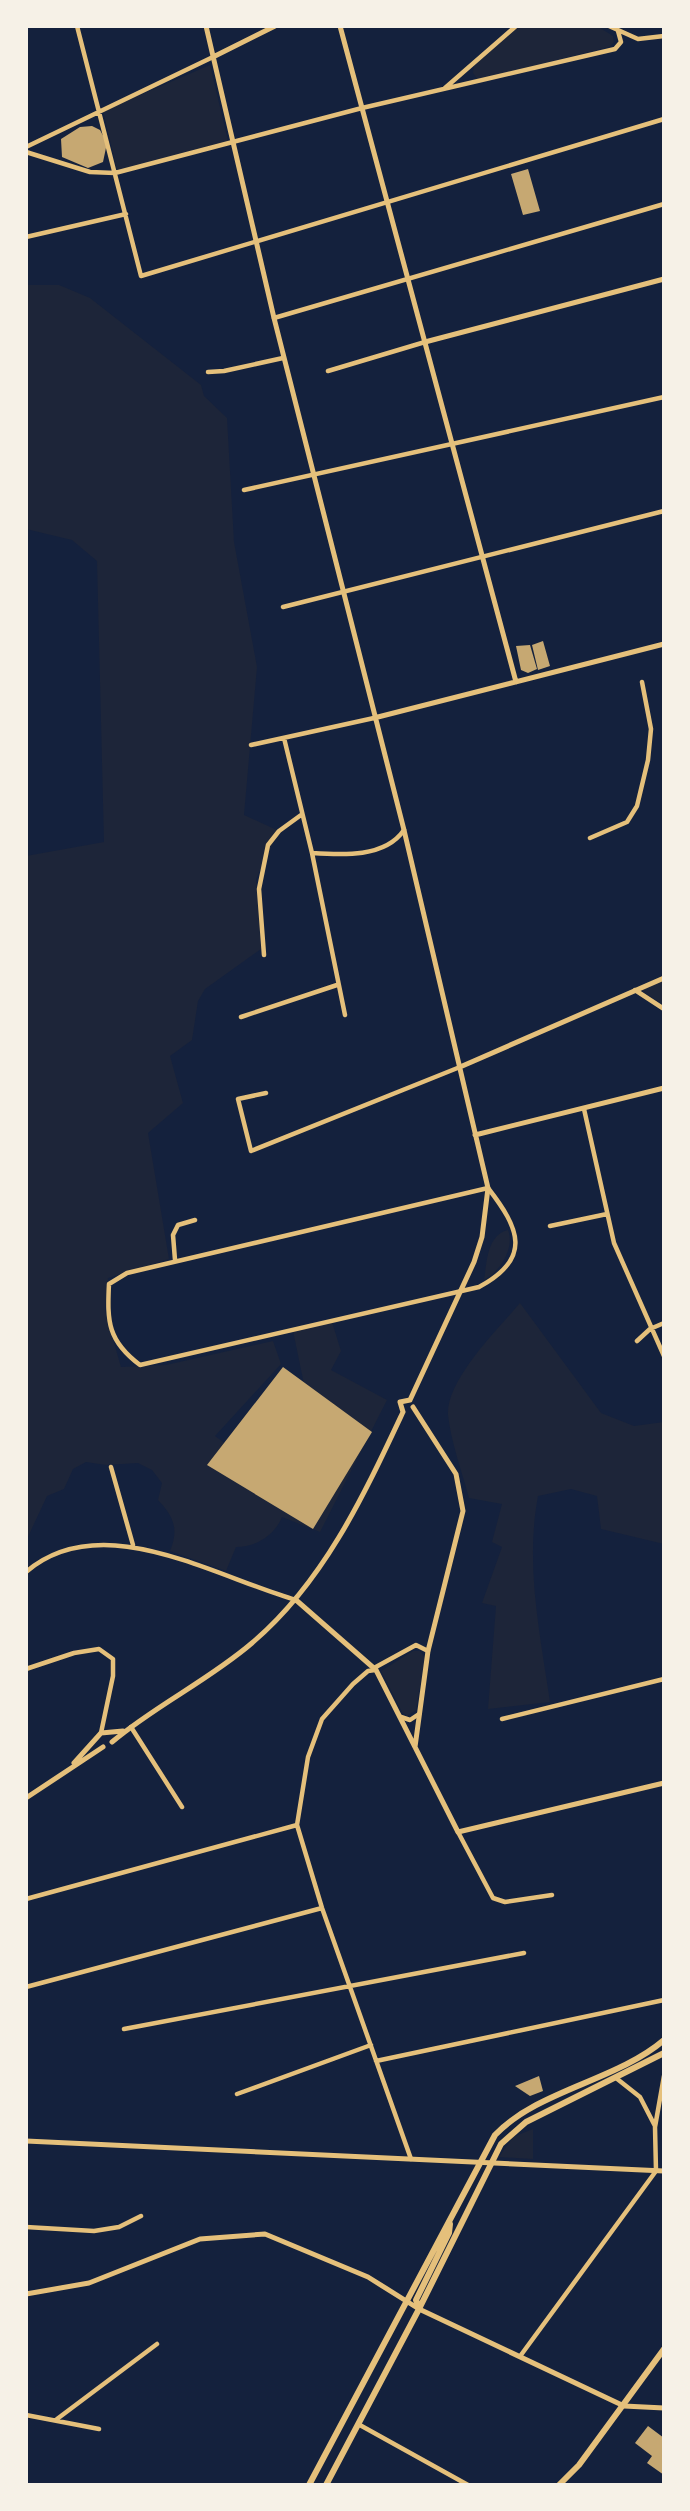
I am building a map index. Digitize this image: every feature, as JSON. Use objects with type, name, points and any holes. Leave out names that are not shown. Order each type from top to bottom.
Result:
[{"type":"main road","points":[[309,2485],[495,2135],[519,2115],[642,2055],[664,2040]]},
{"type":"main road","points":[[326,2485],[510,2133],[664,2053]]},
{"type":"main road","points":[[419,2309],[416,2300],[449,2233],[450,2220]]},
{"type":"main road","points":[[559,2485],[579,2465],[664,2349]]},
{"type":"street","points":[[77,26],[141,276],[664,119]]},
{"type":"street","points":[[206,26],[283,358],[404,830],[488,1188],[482,1237],[474,1262],[410,1400],[456,1474],[463,1499],[463,1523],[443,1583],[428,1651],[415,1746]]},
{"type":"street","points":[[26,147],[275,26]]},
{"type":"street","points":[[340,26],[516,682]]},
{"type":"street","points":[[442,90],[516,26]]},
{"type":"street","points":[[609,26],[638,39],[664,36]]},
{"type":"street","points":[[26,152],[90,172],[115,173],[362,108],[615,50],[621,42],[618,31]]},
{"type":"street","points":[[274,318],[664,204]]},
{"type":"street","points":[[26,237],[126,214]]},
{"type":"street","points":[[328,370],[664,279]]},
{"type":"street","points":[[208,372],[283,358]]},
{"type":"street","points":[[244,490],[664,397]]},
{"type":"street","points":[[283,607],[664,511]]},
{"type":"street","points":[[251,745],[374,718],[664,645]]},
{"type":"street","points":[[590,838],[627,822],[637,806],[648,760],[651,729],[642,682]]},
{"type":"street","points":[[284,738],[312,853],[345,1015]]},
{"type":"street","points":[[264,955],[259,889],[268,845],[279,831],[301,815]]},
{"type":"street","points":[[312,853],[367,852],[398,839],[404,830]]},
{"type":"street","points":[[266,1093],[238,1098],[251,1151],[460,1067],[664,978]]},
{"type":"street","points":[[241,1017],[337,985]]},
{"type":"street","points":[[634,990],[664,1009]]},
{"type":"street","points":[[475,1135],[664,1088]]},
{"type":"street","points":[[584,1109],[607,1214],[622,1267],[664,1356]]},
{"type":"street","points":[[488,1188],[510,1217],[515,1232],[514,1249],[509,1264],[496,1278],[479,1287],[140,1365],[119,1349],[108,1313],[109,1284],[127,1273],[488,1188]]},
{"type":"street","points":[[550,1226],[607,1214]]},
{"type":"street","points":[[175,1260],[173,1235],[178,1225],[195,1220]]},
{"type":"street","points":[[637,1341],[650,1329],[664,1323]]},
{"type":"street","points":[[26,1798],[244,1650],[296,1600],[342,1534],[403,1412],[400,1402],[410,1400]]},
{"type":"street","points":[[403,1412],[409,1412],[413,1407]]},
{"type":"street","points":[[111,1467],[133,1545]]},
{"type":"street","points":[[26,1572],[36,1563],[105,1542],[133,1545],[296,1600],[375,1669],[485,1886],[498,1901],[552,1895]]},
{"type":"street","points":[[411,2159],[322,1908],[296,1825],[308,1757],[322,1719],[368,1671],[416,1645],[428,1651]]},
{"type":"street","points":[[26,1669],[74,1653],[99,1649],[113,1659],[113,1676],[101,1732],[97,1741],[67,1770]]},
{"type":"street","points":[[502,1719],[664,1679]]},
{"type":"street","points":[[401,1717],[410,1720],[419,1714]]},
{"type":"street","points":[[131,1727],[182,1807]]},
{"type":"street","points":[[101,1732],[125,1731]]},
{"type":"street","points":[[110,1733],[112,1742]]},
{"type":"street","points":[[97,1741],[103,1747]]},
{"type":"street","points":[[458,1832],[664,1783]]},
{"type":"street","points":[[26,1899],[296,1825]]},
{"type":"street","points":[[26,1987],[322,1908]]},
{"type":"street","points":[[124,2029],[524,1953]]},
{"type":"street","points":[[376,2061],[664,2000]]},
{"type":"street","points":[[237,2094],[371,2045]]},
{"type":"street","points":[[522,2356],[656,2171],[655,2127],[664,2076]]},
{"type":"street","points":[[616,2078],[640,2096],[655,2127]]},
{"type":"street","points":[[26,2141],[664,2171]]},
{"type":"street","points":[[26,2227],[94,2231],[119,2227],[141,2216]]},
{"type":"street","points":[[26,2294],[89,2283],[200,2239],[265,2234],[368,2277],[419,2309],[624,2406],[664,2408]]},
{"type":"street","points":[[57,2419],[157,2344]]},
{"type":"street","points":[[26,2415],[99,2429]]},
{"type":"street","points":[[358,2424],[468,2485]]},
{"type":"shaded area","points":[[518,26],[597,26],[613,36],[614,42],[609,47],[478,80],[473,73],[474,65]]},
{"type":"shaded area","points":[[210,65],[228,141],[117,170],[103,111]]},
{"type":"shaded area","points":[[26,285],[59,285],[90,298],[201,385],[204,396],[227,418],[234,542],[257,667],[244,815],[279,831],[256,879],[261,949],[205,989],[198,1001],[192,1040],[170,1056],[183,1103],[148,1133],[169,1259],[108,1278],[105,1311],[121,1367],[166,1365],[273,1341],[281,1364],[215,1436],[271,1477],[304,1384],[293,1331],[332,1322],[341,1351],[331,1370],[387,1400],[320,1532],[282,1517],[275,1529],[264,1539],[251,1545],[236,1547],[226,1571],[170,1551],[174,1530],[168,1512],[158,1500],[162,1483],[152,1470],[138,1463],[106,1465],[86,1462],[73,1469],[64,1489],[47,1496],[26,1541],[26,856],[104,842],[97,561],[72,540],[26,529]]},
{"type":"shaded area","points":[[664,980],[664,1005],[640,990]]},
{"type":"shaded area","points":[[508,1230],[510,1237],[505,1259],[484,1280],[492,1243],[496,1237]]},
{"type":"shaded area","points":[[520,1303],[601,1413],[634,1426],[664,1422],[664,1544],[601,1529],[597,1496],[571,1489],[538,1496],[534,1522],[533,1573],[550,1702],[488,1709],[496,1606],[482,1603],[502,1547],[492,1542],[502,1504],[469,1498],[448,1415],[455,1386],[464,1371]]},
{"type":"shaded area","points":[[413,1651],[420,1651],[425,1658],[416,1710],[407,1716],[402,1712],[381,1671]]},
{"type":"shaded area","points":[[533,2129],[533,2159],[499,2157],[513,2137]]},
{"type":"building","points":[[92,126],[100,130],[107,143],[103,162],[88,168],[62,157],[61,139],[80,127]]},
{"type":"building","points":[[528,169],[540,211],[523,215],[511,174]]},
{"type":"building","points":[[543,641],[550,666],[538,670],[532,645]]},
{"type":"building","points":[[530,645],[537,669],[528,673],[521,670],[516,646]]},
{"type":"building","points":[[283,1367],[372,1432],[313,1529],[207,1465]]},
{"type":"building","points":[[539,2076],[543,2091],[530,2096],[515,2086]]},
{"type":"building","points":[[648,2426],[664,2438],[664,2475],[647,2463],[652,2456],[635,2443]]}]
